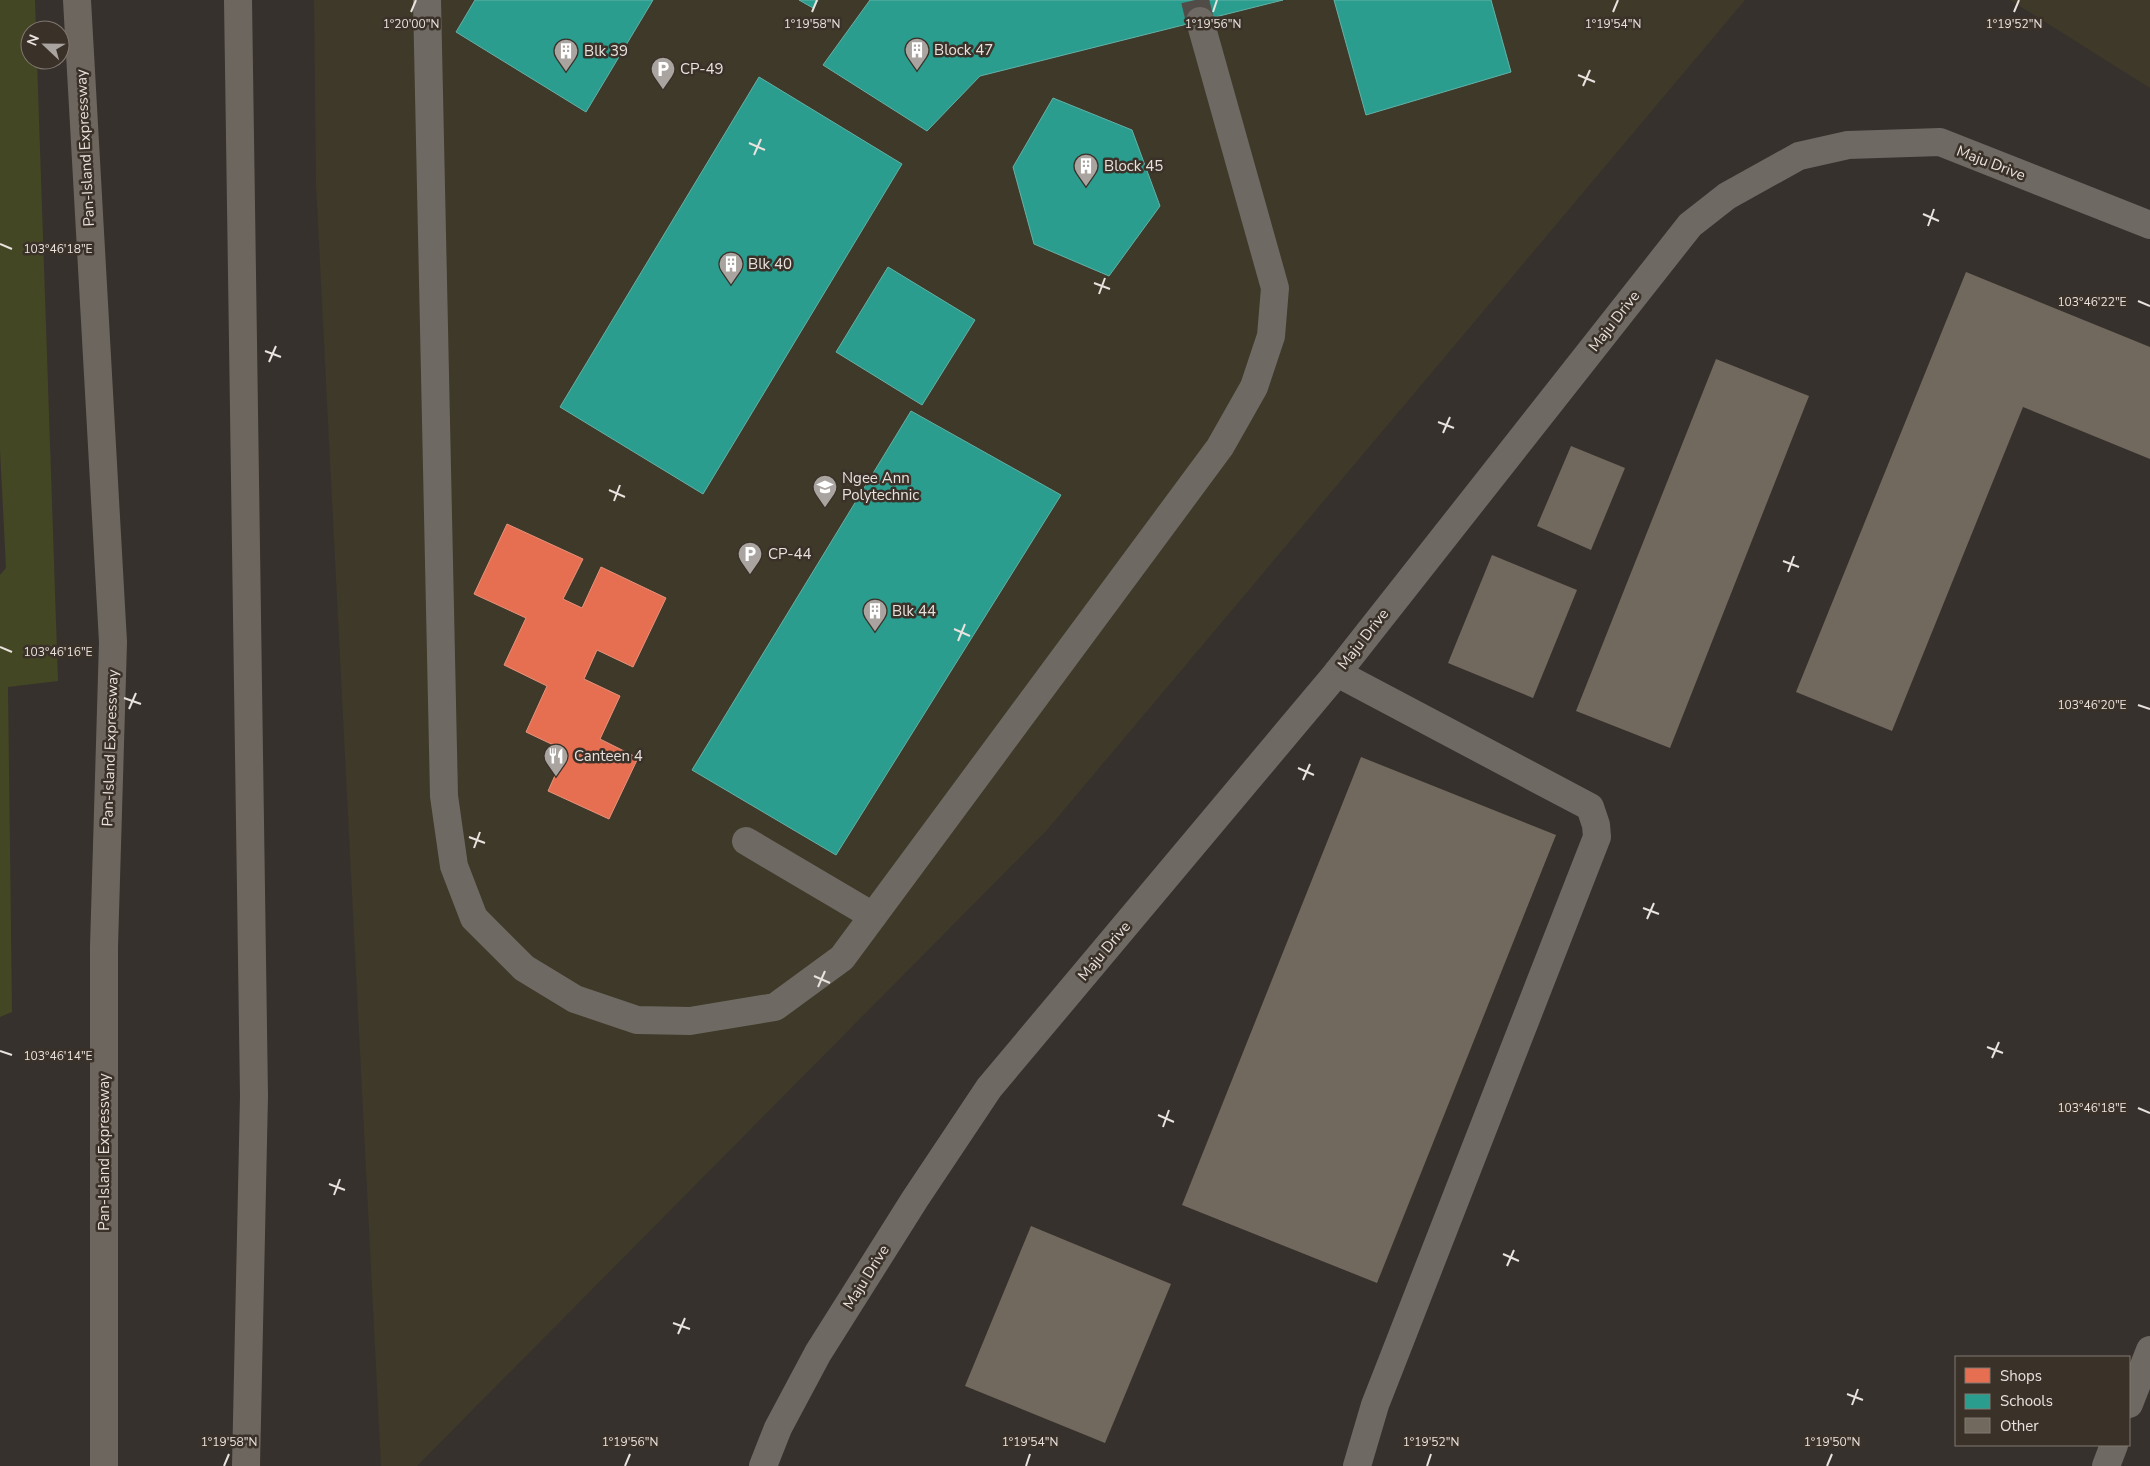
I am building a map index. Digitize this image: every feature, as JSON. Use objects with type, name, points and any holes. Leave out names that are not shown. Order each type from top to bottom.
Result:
[{"type":"highway","name":"Pan-Island Expressway","points":[[77,0],[113,642],[104,947],[104,1466]]},
{"type":"highway","points":[[238,0],[254,1096],[246,1466]]},
{"type":"lane","points":[[426,0],[444,796],[454,866],[474,918],[524,968],[575,1000],[636,1020],[690,1021],[775,1007],[842,958],[1220,447],[1254,388],[1271,336],[1275,288],[1200,21]]},
{"type":"lane","name":"Maju Drive","points":[[763,1466],[778,1428],[818,1353],[989,1088],[1337,673],[1690,224],[1727,196],[1799,156],[1848,144],[1940,142],[2150,224]]},
{"type":"lane","points":[[1337,673],[1590,807],[1596,825],[1597,837],[1375,1405],[1357,1466]]},
{"type":"lane","points":[[746,841],[873,916]]},
{"type":"lane","points":[[2130,1401],[2150,1350]]},
{"type":"lane","points":[[2106,1466],[2114,1446]]},
{"type":"shaded area","name":"Ngee Ann Polytechnic","points":[[314,0],[1745,0],[1047,830],[417,1466],[381,1466],[316,185]]},
{"type":"shaded area","points":[[2010,0],[2150,0],[2150,88]]},
{"type":"green space","points":[[0,0],[35,0],[36,20],[20,20],[20,70],[37,70],[58,681],[8,687],[12,1012],[0,1017],[0,575],[6,568],[0,450]]},
{"type":"building: Shops","points":[[507,524],[583,559],[563,599],[582,608],[601,567],[666,598],[633,667],[597,650],[584,679],[620,696],[600,739],[638,758],[609,819],[548,791],[566,751],[526,732],[547,686],[504,665],[526,618],[474,594]]},
{"type":"building: Schools","name":"Blk 39","points":[[475,0],[653,0],[586,112],[456,32]]},
{"type":"building: Schools","points":[[799,0],[818,0],[813,8]]},
{"type":"building: Schools","name":"Block 47","points":[[870,0],[1283,0],[980,76],[927,131],[823,65]]},
{"type":"building: Schools","points":[[1334,0],[1491,0],[1511,72],[1366,115]]},
{"type":"building: Schools","name":"Blk 40","points":[[759,77],[902,164],[703,494],[560,407]]},
{"type":"building: Schools","name":"Block 45","points":[[1053,98],[1132,130],[1160,206],[1109,276],[1034,244],[1013,167]]},
{"type":"building: Schools","points":[[888,267],[975,320],[922,405],[836,352]]},
{"type":"building: Schools","name":"Blk 44","points":[[911,411],[1061,495],[836,855],[692,770]]},
{"type":"building: Other","points":[[1966,272],[2150,347],[2150,459],[2023,407],[1892,731],[1796,692]]},
{"type":"building: Other","points":[[1716,359],[1809,396],[1670,748],[1576,711]]},
{"type":"building: Other","points":[[1571,446],[1625,468],[1591,550],[1537,526]]},
{"type":"building: Other","points":[[1492,555],[1577,590],[1533,698],[1448,663]]},
{"type":"building: Other","points":[[1361,757],[1556,835],[1377,1283],[1182,1205]]},
{"type":"building: Other","points":[[1031,1226],[1171,1284],[1105,1443],[965,1386]]},
{"type":"tunnel","points":[[1195,0],[1200,21]]},
{"type":"place","name":"Block 47","points":[[917,71]]},
{"type":"place","name":"Blk 39","points":[[566,72]]},
{"type":"place","name":"CP-49","points":[[663,90]]},
{"type":"place","name":"Block 45","points":[[1086,187]]},
{"type":"place","name":"Blk 40","points":[[731,285]]},
{"type":"place","name":"Ngee Ann Polytechnic","points":[[825,508]]},
{"type":"place","name":"CP-44","points":[[750,575]]},
{"type":"place","name":"Blk 44","points":[[875,632]]},
{"type":"place","name":"Canteen 4","points":[[556,777]]}]
